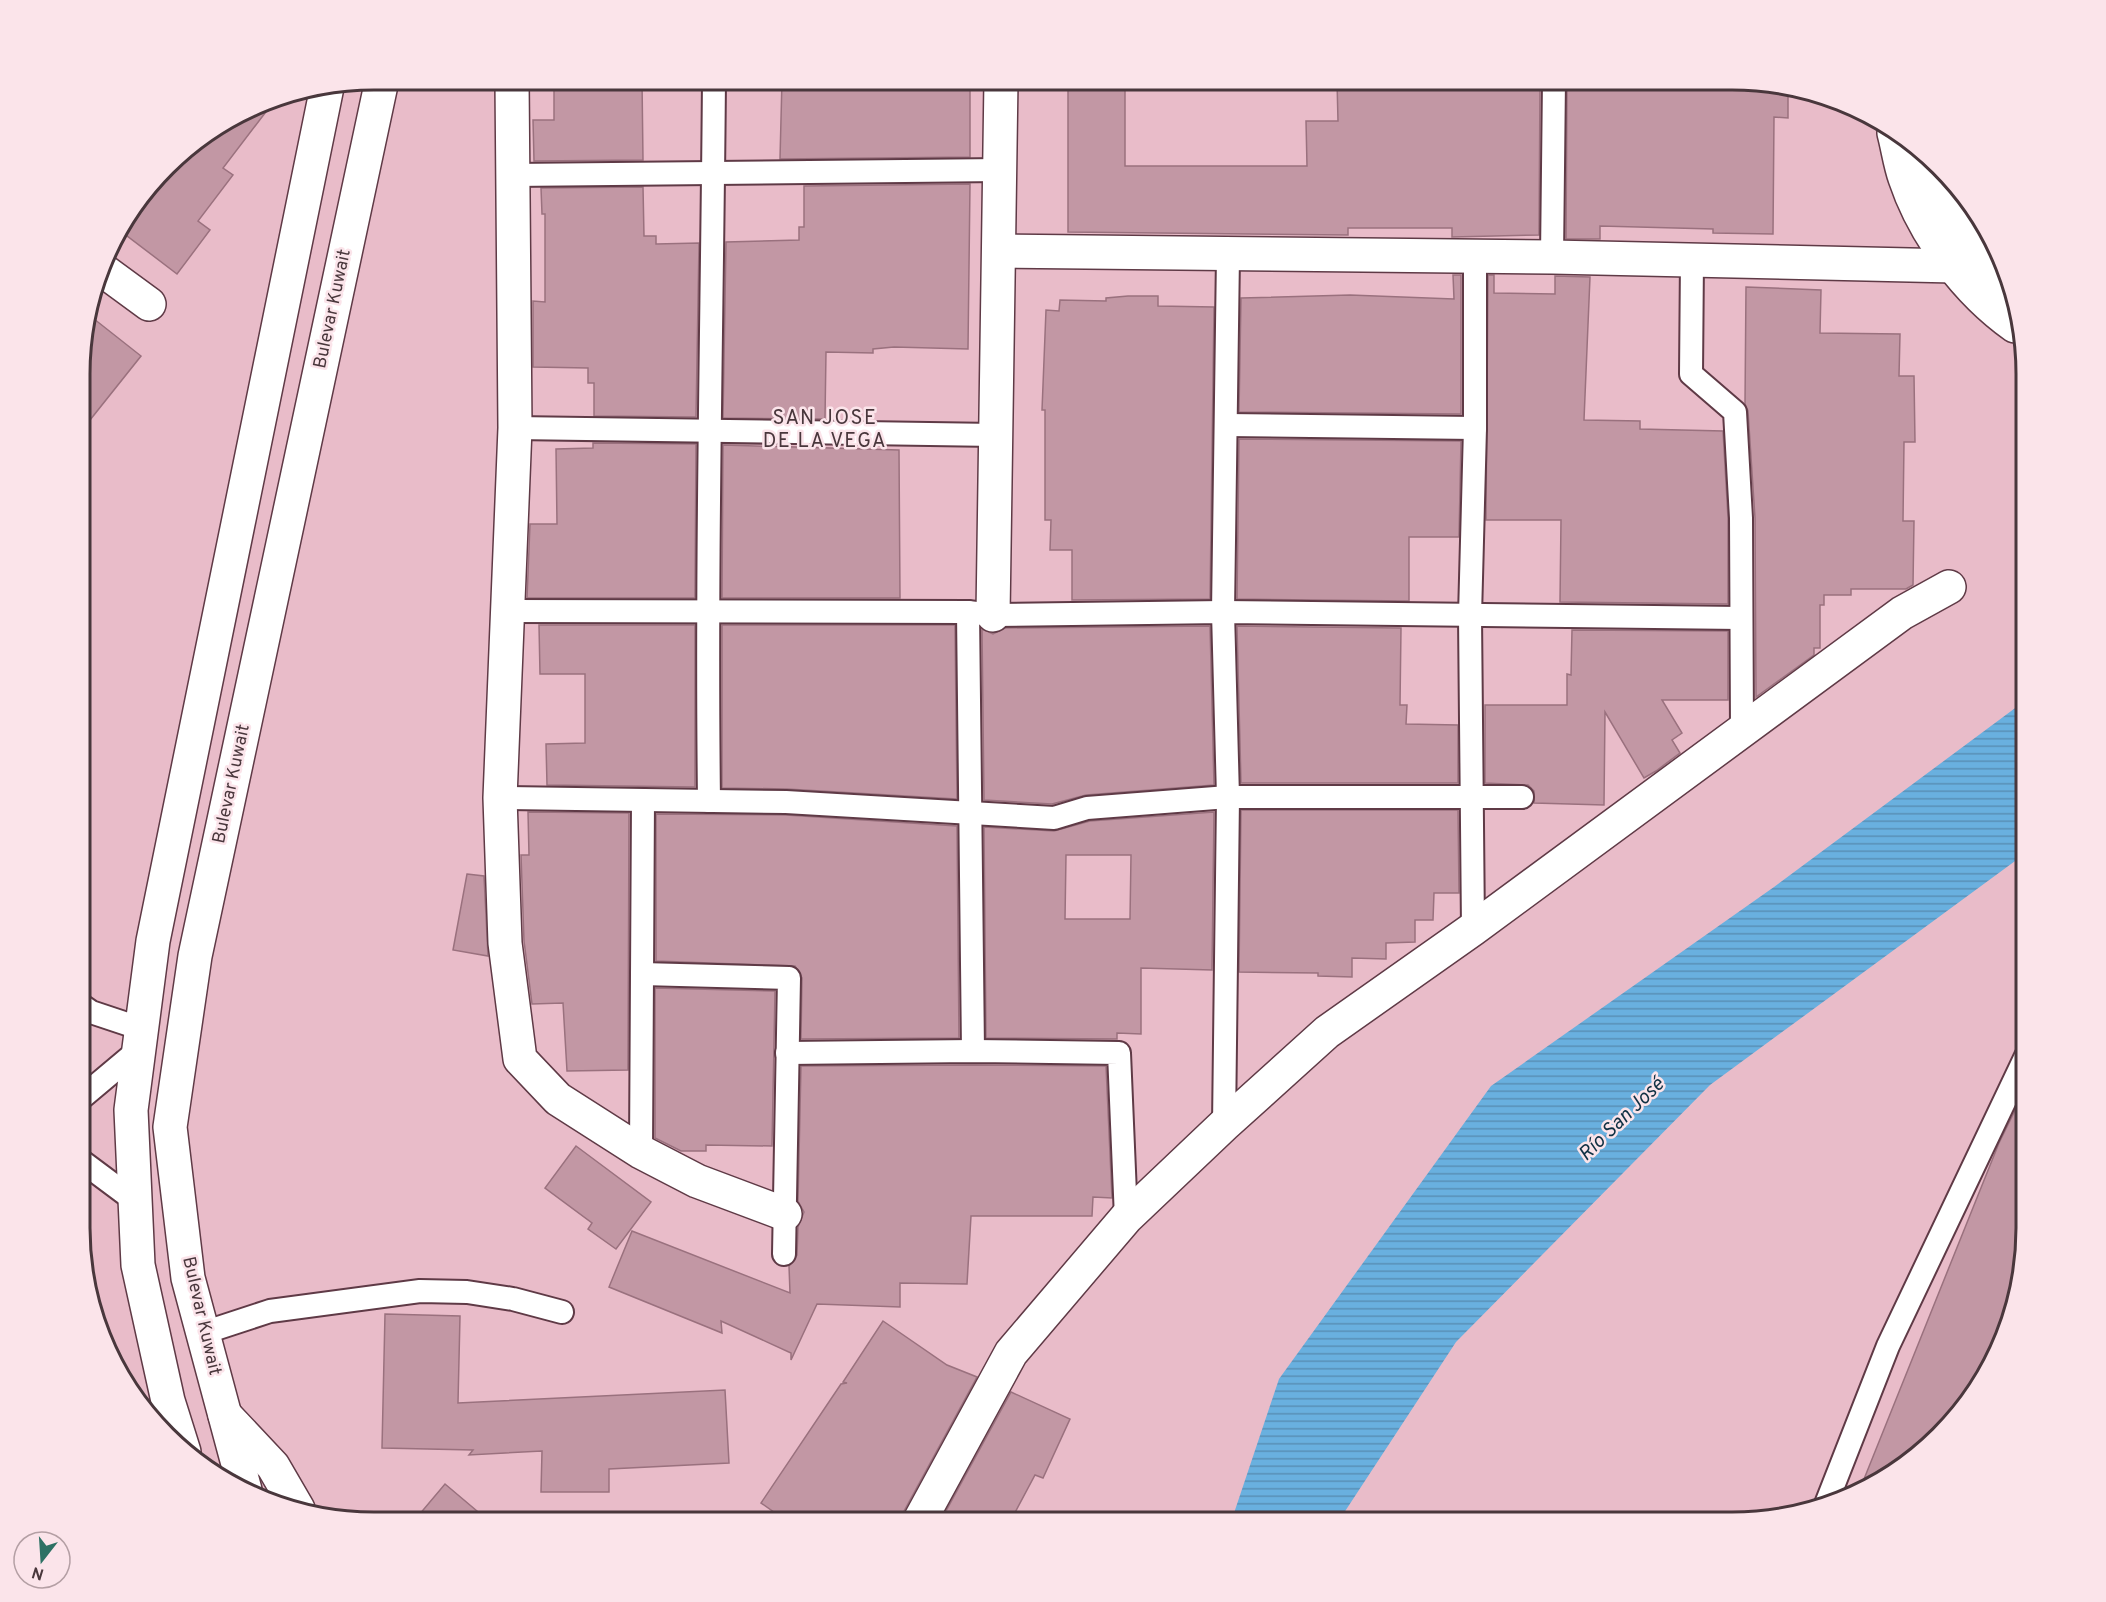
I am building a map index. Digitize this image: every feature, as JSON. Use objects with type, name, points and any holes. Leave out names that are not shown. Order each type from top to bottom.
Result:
[{"type":"street","name":"Bulevar Kuwait","points":[[242,1479],[188,1278],[170,1127],[195,956],[380,90]]},
{"type":"street","points":[[512,90],[515,428],[500,798],[505,943],[520,1059],[558,1099],[641,1152],[697,1181],[785,1214]]},
{"type":"street","points":[[980,613],[996,435],[1001,90]]},
{"type":"street","points":[[178,1433],[168,1401],[138,1265],[130,1110],[153,941],[326,94]]},
{"type":"street","points":[[1896,143],[1905,179],[1928,228],[1953,266],[2000,294]]},
{"type":"street","points":[[1931,171],[1944,202],[1965,240],[2000,294],[2010,315]]},
{"type":"street","points":[[999,251],[1692,259],[1953,266]]},
{"type":"street","points":[[109,274],[148,304]]},
{"type":"street","points":[[924,1512],[1011,1353],[1126,1218],[1327,1032],[1473,929],[1902,613],[1950,587]]},
{"type":"street","points":[[225,1415],[273,1466],[293,1500]]},
{"type":"lane","points":[[709,801],[707,611],[711,430],[709,298],[714,90]]},
{"type":"lane","points":[[1552,257],[1554,90]]},
{"type":"lane","points":[[512,175],[1001,170]]},
{"type":"lane","points":[[1224,1125],[1228,797],[1224,612],[1228,255]]},
{"type":"lane","points":[[1473,929],[1470,616],[1475,428],[1475,258]]},
{"type":"lane","points":[[1692,259],[1691,374],[1735,412],[1741,518],[1742,732]]},
{"type":"lane","points":[[1226,425],[1475,428]]},
{"type":"lane","points":[[515,428],[996,435]]},
{"type":"lane","points":[[506,611],[1224,612],[1741,618]]},
{"type":"lane","points":[[973,1051],[969,813],[980,613]]},
{"type":"lane","points":[[500,798],[786,802],[1054,818],[1087,808],[1228,797],[1522,797]]},
{"type":"lane","points":[[641,1152],[643,800]]},
{"type":"lane","points":[[642,974],[789,978],[784,1254]]},
{"type":"lane","points":[[90,1011],[138,1040],[90,1089]]},
{"type":"lane","points":[[787,1053],[973,1051],[1119,1053],[1126,1218]]},
{"type":"lane","points":[[1830,1494],[1888,1346],[2016,1077]]},
{"type":"lane","points":[[90,1167],[135,1201]]},
{"type":"lane","points":[[203,1333],[270,1311],[420,1291],[467,1292],[513,1299],[562,1312]]},
{"type":"water","name":"Río San José","points":[[2016,707],[2016,860],[1710,1085],[1456,1342],[1345,1512],[1234,1512],[1279,1379],[1491,1086],[1774,887]]},
{"type":"building","points":[[554,90],[642,90],[643,160],[534,161],[533,120],[554,120]]},
{"type":"building","points":[[782,90],[970,90],[970,157],[780,159]]},
{"type":"building","points":[[1068,90],[1125,90],[1125,166],[1307,166],[1306,121],[1338,121],[1337,90],[1540,90],[1539,235],[1452,237],[1452,228],[1348,228],[1348,235],[1068,232]]},
{"type":"building","points":[[1567,90],[1732,90],[1788,95],[1788,118],[1774,117],[1773,234],[1713,233],[1713,229],[1600,226],[1600,239],[1566,239]]},
{"type":"building","points":[[266,112],[223,168],[233,175],[198,221],[210,230],[177,274],[126,235],[128,232],[149,201],[173,173],[216,138]]},
{"type":"building","points":[[970,184],[968,349],[894,347],[873,349],[873,353],[826,352],[825,419],[723,418],[726,242],[799,240],[799,227],[804,227],[804,186]]},
{"type":"building","points":[[643,187],[644,236],[656,236],[656,244],[699,243],[696,417],[594,416],[594,383],[588,383],[588,368],[533,367],[533,301],[545,302],[545,214],[542,214],[541,188]]},
{"type":"building","points":[[1453,275],[1461,275],[1461,414],[1239,412],[1241,298],[1350,295],[1454,299]]},
{"type":"building","points":[[1488,275],[1494,275],[1494,293],[1555,294],[1555,276],[1590,277],[1584,420],[1640,421],[1640,429],[1723,431],[1728,518],[1728,604],[1560,602],[1561,520],[1486,520]]},
{"type":"building","points":[[1746,287],[1821,290],[1820,333],[1900,334],[1899,376],[1914,376],[1915,442],[1904,442],[1903,521],[1914,521],[1913,585],[1906,589],[1851,589],[1851,595],[1824,595],[1824,605],[1820,605],[1820,648],[1814,648],[1814,655],[1756,697],[1755,518],[1748,411],[1745,404]]},
{"type":"building","points":[[1158,296],[1158,306],[1214,307],[1210,599],[1072,600],[1072,550],[1050,550],[1051,520],[1045,520],[1045,410],[1042,410],[1046,310],[1059,311],[1060,300],[1106,301],[1106,298]]},
{"type":"building","points":[[95,320],[141,356],[90,420],[90,374]]},
{"type":"building","points":[[1239,439],[1461,441],[1459,537],[1409,537],[1409,601],[1237,599]]},
{"type":"building","points":[[593,443],[696,444],[695,598],[527,598],[530,524],[557,524],[556,449],[593,448]]},
{"type":"building","points":[[723,445],[899,450],[900,598],[722,598]]},
{"type":"building","points":[[539,625],[695,625],[695,787],[547,785],[546,744],[585,743],[585,674],[540,674]]},
{"type":"building","points":[[722,625],[955,625],[957,799],[787,789],[722,788]]},
{"type":"building","points":[[1210,626],[1214,785],[1086,795],[1052,804],[984,800],[982,629],[993,634],[1005,628]]},
{"type":"building","points":[[1237,626],[1401,628],[1400,705],[1407,705],[1406,724],[1458,725],[1458,783],[1241,783]]},
{"type":"building","points":[[1572,630],[1728,631],[1728,700],[1662,700],[1682,733],[1672,740],[1680,753],[1656,771],[1644,778],[1605,712],[1604,805],[1534,803],[1534,791],[1528,785],[1485,783],[1485,705],[1567,705],[1567,674],[1571,675]]},
{"type":"building","points":[[1241,810],[1458,810],[1459,893],[1434,893],[1433,920],[1415,920],[1415,942],[1386,943],[1386,959],[1352,958],[1352,977],[1318,976],[1318,973],[1239,972]]},
{"type":"building","points":[[528,812],[629,813],[628,1070],[567,1071],[563,1003],[532,1004],[524,941],[521,855],[529,855]]},
{"type":"building","points":[[1214,812],[1212,970],[1141,968],[1141,1034],[1117,1033],[1117,1039],[986,1038],[984,827],[1054,831],[1090,821]],"holes":[[[1066,855],[1131,855],[1130,919],[1065,919]]]},
{"type":"building","points":[[656,814],[786,815],[957,826],[959,1038],[801,1039],[802,978],[795,966],[656,961]]},
{"type":"building","points":[[467,874],[484,876],[488,956],[453,950]]},
{"type":"building","points":[[655,988],[775,991],[772,1146],[706,1145],[706,1151],[681,1151],[655,1138]]},
{"type":"building","points":[[801,1066],[1106,1066],[1112,1198],[1093,1197],[1092,1216],[971,1216],[967,1284],[900,1283],[900,1307],[817,1304],[791,1360],[791,1353],[721,1321],[722,1333],[609,1287],[632,1231],[790,1293],[789,1266],[797,1255],[798,1227],[804,1212],[798,1201]]},
{"type":"building","points":[[2016,1108],[2014,1265],[2001,1319],[1978,1370],[1957,1401],[1933,1429],[1905,1453],[1864,1479],[1999,1143]]},
{"type":"building","points":[[576,1146],[651,1202],[616,1249],[588,1229],[592,1223],[545,1188]]},
{"type":"building","points":[[385,1314],[460,1316],[458,1403],[725,1390],[729,1463],[609,1469],[609,1492],[541,1492],[542,1451],[469,1455],[473,1450],[382,1448]]},
{"type":"building","points":[[883,1321],[947,1365],[977,1377],[904,1512],[774,1512],[761,1503],[841,1384],[847,1383],[843,1382]]},
{"type":"building","points":[[1011,1392],[1070,1419],[1043,1478],[1035,1475],[1015,1512],[945,1512]]},
{"type":"building","points":[[445,1484],[478,1512],[421,1512]]},
{"type":"district","name":"SAN JOSE DE LA VEGA","points":[[825,430]]}]
